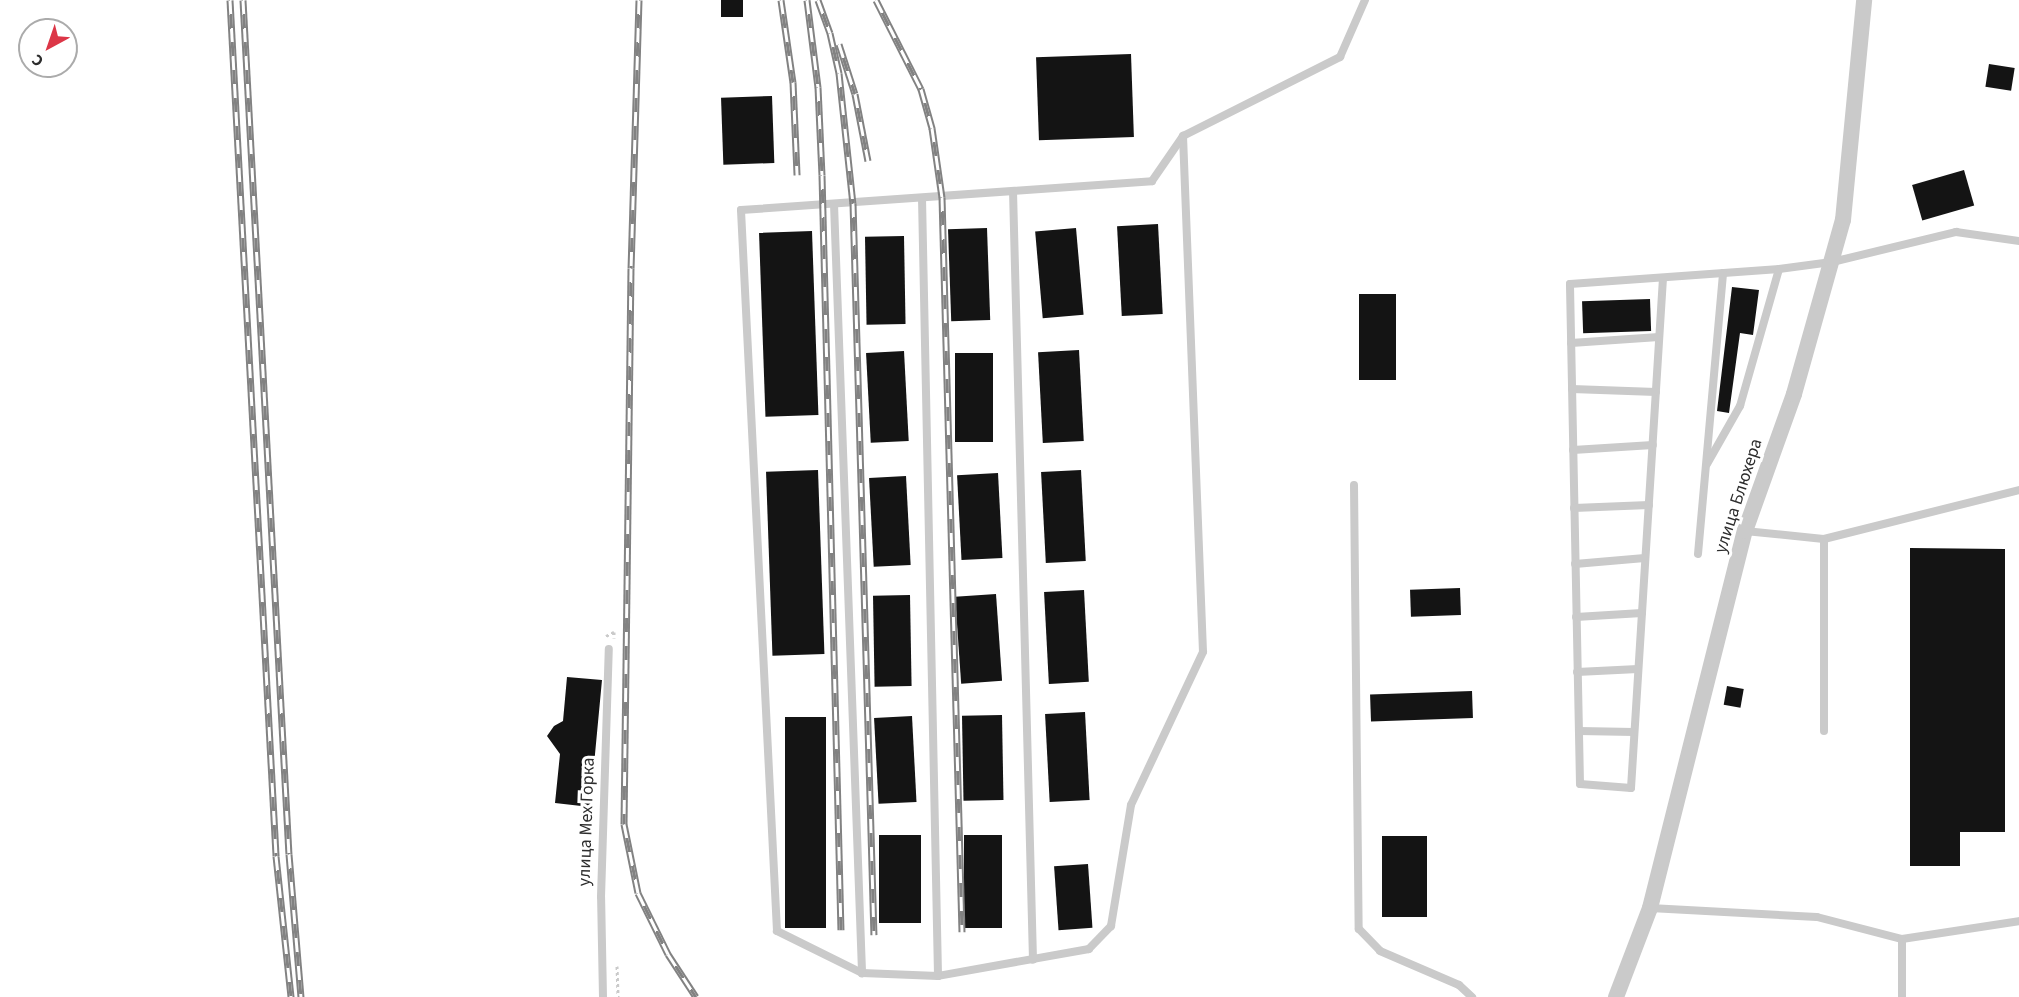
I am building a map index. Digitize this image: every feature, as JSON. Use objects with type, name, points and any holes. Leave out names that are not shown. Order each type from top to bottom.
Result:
[{"type":"street","name":"улица Блюхера","points":[[1616,997],[1650,908],[1744,531],[1794,394],[1843,220],[1864,0]]},
{"type":"lane","points":[[1183,136],[1203,652],[1131,805],[1111,926],[1089,950],[938,976],[862,973],[777,931],[741,210],[1152,182],[1183,136],[1340,57],[1365,0]]},
{"type":"lane","points":[[1013,191],[1033,960]]},
{"type":"lane","points":[[922,198],[938,976]]},
{"type":"lane","points":[[834,204],[862,973]]},
{"type":"lane","points":[[1663,278],[1631,788],[1580,784],[1570,284],[1779,269],[1832,262],[1956,232],[2019,241]]},
{"type":"lane","points":[[1706,466],[1740,406],[1779,269]]},
{"type":"lane","points":[[1698,554],[1723,273]]},
{"type":"lane","points":[[1571,343],[1659,337]]},
{"type":"lane","points":[[1572,389],[1656,392]]},
{"type":"lane","points":[[1573,450],[1653,445]]},
{"type":"lane","points":[[1354,485],[1359,929],[1380,951],[1459,985],[1472,997]]},
{"type":"lane","points":[[1744,531],[1824,539],[2019,489]]},
{"type":"lane","points":[[1574,508],[1649,505]]},
{"type":"lane","points":[[1824,539],[1824,731]]},
{"type":"lane","points":[[1575,564],[1645,558]]},
{"type":"lane","points":[[1576,617],[1642,613]]},
{"type":"lane","name":"улица Мех Горка","points":[[603,997],[601,897],[609,649]]},
{"type":"lane","points":[[1577,672],[1638,669]]},
{"type":"lane","points":[[1579,731],[1634,732]]},
{"type":"lane","points":[[1650,908],[1817,917],[1902,939],[2019,921]]},
{"type":"lane","points":[[1902,939],[1902,997]]},
{"type":"building","points":[[721,0],[743,0],[743,17],[721,17]]},
{"type":"building","points":[[1131,54],[1134,137],[1039,140],[1036,57]]},
{"type":"building","points":[[1989,64],[2015,68],[2011,91],[1985,87]]},
{"type":"building","points":[[772,96],[774,163],[723,165],[721,98]]},
{"type":"building","points":[[1964,170],[1974,206],[1922,220],[1912,185]]},
{"type":"building","points":[[1158,224],[1163,314],[1122,316],[1117,226]]},
{"type":"building","points":[[987,228],[990,320],[951,321],[948,229]]},
{"type":"building","points":[[1076,228],[1084,315],[1043,318],[1035,232]]},
{"type":"building","points":[[812,231],[818,415],[765,417],[759,233]]},
{"type":"building","points":[[904,236],[906,324],[867,325],[865,237]]},
{"type":"building","points":[[1732,287],[1759,290],[1753,335],[1740,333],[1729,413],[1717,411]]},
{"type":"building","points":[[1359,294],[1396,294],[1396,380],[1359,380]]},
{"type":"building","points":[[1650,299],[1651,331],[1583,333],[1582,301]]},
{"type":"building","points":[[1079,350],[1084,441],[1043,443],[1038,352]]},
{"type":"building","points":[[904,351],[909,441],[871,443],[866,353]]},
{"type":"building","points":[[955,353],[993,353],[993,442],[955,442]]},
{"type":"building","points":[[818,470],[824,654],[772,656],[766,472]]},
{"type":"building","points":[[1081,470],[1086,561],[1046,563],[1041,472]]},
{"type":"building","points":[[998,473],[1002,558],[962,560],[957,475]]},
{"type":"building","points":[[906,476],[911,565],[874,567],[869,478]]},
{"type":"building","points":[[1910,548],[2005,549],[2005,832],[1960,832],[1960,866],[1910,866]]},
{"type":"building","points":[[1460,588],[1461,615],[1411,617],[1410,590]]},
{"type":"building","points":[[1084,590],[1089,682],[1049,684],[1044,592]]},
{"type":"building","points":[[996,594],[1002,681],[961,684],[955,597]]},
{"type":"building","points":[[910,595],[912,686],[875,687],[873,596]]},
{"type":"building","points":[[567,677],[602,680],[590,807],[555,803],[560,754],[547,736],[554,726],[563,721]]},
{"type":"building","points":[[1727,686],[1744,689],[1740,708],[1724,705]]},
{"type":"building","points":[[1472,691],[1473,718],[1371,722],[1370,695]]},
{"type":"building","points":[[1085,712],[1090,800],[1050,802],[1045,714]]},
{"type":"building","points":[[1002,715],[1003,800],[963,801],[962,716]]},
{"type":"building","points":[[912,716],[917,802],[879,804],[874,718]]},
{"type":"building","points":[[785,717],[826,717],[826,928],[785,928]]},
{"type":"building","points":[[879,835],[921,835],[921,923],[879,923]]},
{"type":"building","points":[[964,835],[1002,835],[1002,928],[964,928]]},
{"type":"building","points":[[1382,836],[1427,836],[1427,917],[1382,917]]},
{"type":"building","points":[[1088,864],[1092,928],[1059,930],[1054,866]]},
{"type":"railway","points":[[230,0],[276,856],[291,997]]},
{"type":"railway","points":[[243,0],[289,854],[301,997]]},
{"type":"railway","points":[[639,0],[631,268],[624,824],[638,893],[668,954],[696,997]]},
{"type":"railway","points":[[781,0],[793,82],[797,175]]},
{"type":"railway","points":[[807,0],[818,87],[822,175],[841,930]]},
{"type":"railway","points":[[818,0],[830,33],[839,73],[853,203],[874,935]]},
{"type":"railway","points":[[876,0],[921,89],[932,128],[942,197],[962,932]]},
{"type":"railway","points":[[839,44],[855,94],[868,161]]}]
